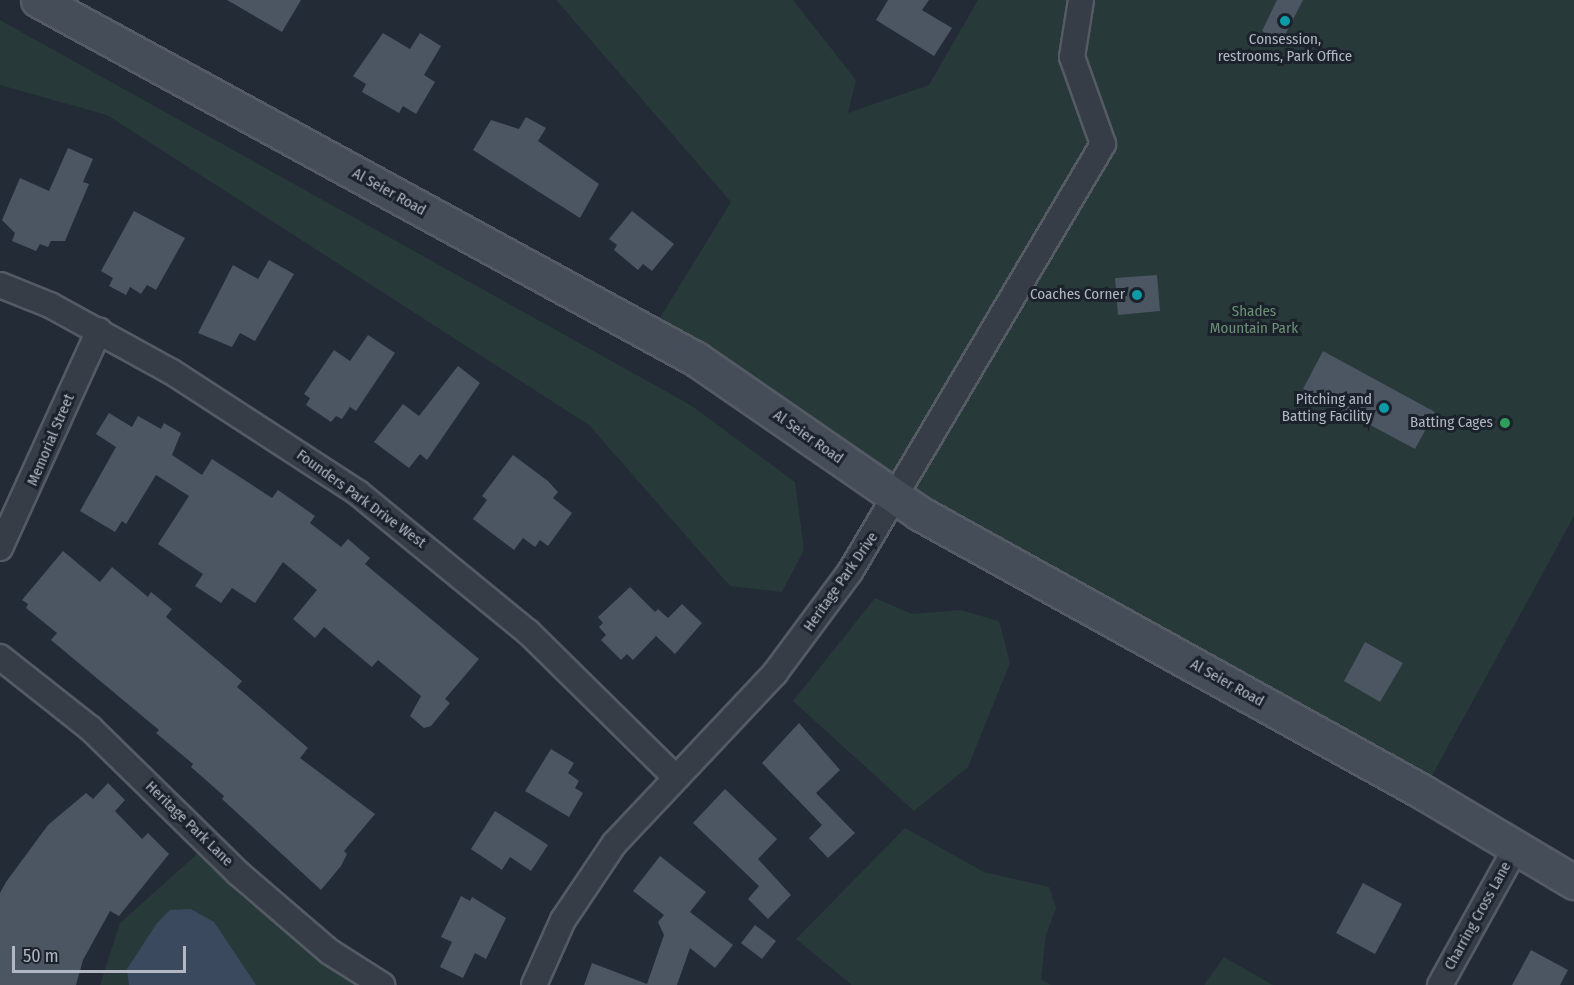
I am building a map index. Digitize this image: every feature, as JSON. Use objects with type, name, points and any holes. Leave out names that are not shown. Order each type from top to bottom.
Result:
[{"type":"street","name":"Al Seier Road","points":[[38,0],[696,359],[897,499],[1574,882]]},
{"type":"street","name":"Heritage Park Drive","points":[[534,985],[582,889],[675,777],[775,673],[897,499],[1103,144],[1072,57],[1080,0]]},
{"type":"street","name":"Founders Park Drive West","points":[[0,285],[99,331],[182,378],[358,493],[528,632],[675,777]]},
{"type":"street","name":"Memorial Street","points":[[0,548],[99,331]]},
{"type":"street","name":"Heritage Park Lane","points":[[0,657],[90,728],[238,873],[330,952],[382,985]]},
{"type":"street","name":"Charring Cross Lane","points":[[1440,985],[1516,848]]},
{"type":"green space","name":"Shades Mountain Park","points":[[556,0],[793,0],[856,80],[848,113],[929,85],[978,0],[1574,0],[1574,516],[1423,792],[696,359],[655,326],[731,202]]},
{"type":"green space","points":[[0,20],[692,406],[795,482],[804,550],[782,592],[730,586],[589,425],[107,115],[0,85]]},
{"type":"green space","points":[[875,598],[912,614],[960,610],[999,621],[1010,663],[968,767],[914,811],[793,701]]},
{"type":"green space","points":[[905,828],[984,872],[1049,887],[1056,908],[1046,935],[1041,979],[1051,985],[852,985],[796,939]]},
{"type":"green space","points":[[197,854],[249,903],[360,985],[100,985],[120,923]]},
{"type":"green space","points":[[1224,957],[1273,985],[1204,985]]},
{"type":"water","points":[[191,909],[214,922],[256,985],[129,985],[127,969],[157,923],[170,910]]},
{"type":"building","points":[[227,0],[301,0],[282,32]]},
{"type":"building","points":[[888,0],[929,0],[922,10],[952,28],[934,56],[876,20]]},
{"type":"building","name":"Consession, restrooms, Park Office","points":[[1277,0],[1303,0],[1282,41],[1262,31]]},
{"type":"building","points":[[383,33],[410,49],[420,33],[441,46],[424,75],[435,82],[416,114],[403,106],[399,113],[362,92],[366,84],[353,76]]},
{"type":"building","points":[[526,117],[546,128],[538,141],[599,184],[580,218],[473,150],[491,120],[519,129]]},
{"type":"building","points":[[68,148],[93,159],[83,182],[89,184],[65,241],[51,241],[48,247],[40,244],[36,251],[12,241],[15,233],[2,220],[20,178],[49,191]]},
{"type":"building","points":[[134,211],[185,238],[156,290],[147,285],[141,294],[130,287],[126,295],[109,286],[113,278],[101,271]]},
{"type":"building","points":[[632,211],[674,244],[652,271],[643,264],[638,270],[614,250],[617,245],[609,239]]},
{"type":"building","points":[[269,260],[294,274],[255,341],[240,333],[232,347],[198,333],[233,265],[258,279]]},
{"type":"building","name":"Coaches Corner","points":[[1157,275],[1160,311],[1118,315],[1115,278]]},
{"type":"building","points":[[368,335],[395,353],[356,411],[350,407],[342,419],[336,416],[331,422],[306,405],[310,398],[304,394],[334,350],[350,361]]},
{"type":"building","name":"Pitching and Batting Facility","points":[[1323,351],[1435,412],[1415,449],[1303,389]]},
{"type":"building","points":[[458,366],[480,383],[427,460],[420,454],[409,468],[374,442],[403,404],[419,416]]},
{"type":"building","points":[[109,413],[132,427],[138,416],[161,429],[164,423],[181,433],[172,455],[202,475],[212,459],[272,498],[278,490],[315,516],[310,523],[341,547],[348,539],[370,558],[365,564],[479,659],[445,699],[450,703],[431,726],[424,728],[410,716],[421,696],[378,660],[372,667],[324,627],[315,638],[293,619],[317,590],[283,562],[255,603],[232,588],[221,603],[195,586],[203,574],[158,544],[189,496],[156,475],[126,524],[122,521],[115,532],[80,511],[116,447],[96,434]]},
{"type":"building","points":[[513,455],[548,481],[558,492],[553,498],[572,513],[548,546],[540,540],[535,547],[523,538],[514,550],[473,519],[487,500],[482,496]]},
{"type":"building","points":[[63,551],[100,582],[112,567],[148,597],[151,592],[172,609],[166,617],[242,681],[237,687],[308,748],[300,758],[375,814],[344,851],[347,854],[341,866],[321,890],[222,799],[224,796],[191,767],[193,764],[156,733],[159,730],[51,640],[57,633],[26,608],[28,604],[22,600]]},
{"type":"building","points":[[630,587],[655,612],[658,609],[668,618],[682,604],[702,623],[675,654],[656,636],[633,660],[627,654],[621,660],[601,640],[606,635],[599,627],[603,623],[598,617]]},
{"type":"building","points":[[1365,642],[1403,663],[1380,702],[1344,681]]},
{"type":"building","points":[[799,723],[840,770],[816,793],[855,833],[828,858],[809,838],[822,825],[762,763]]},
{"type":"building","points":[[551,749],[574,763],[568,773],[579,781],[575,788],[583,793],[569,817],[525,791]]},
{"type":"building","points":[[108,783],[125,800],[115,811],[142,839],[148,833],[169,854],[119,916],[110,911],[83,960],[76,985],[0,985],[0,893],[48,825],[86,793],[93,799]]},
{"type":"building","points":[[725,789],[777,839],[758,859],[791,895],[768,919],[748,899],[759,886],[693,823]]},
{"type":"building","points":[[495,811],[548,845],[531,871],[510,857],[502,870],[471,849]]},
{"type":"building","points":[[660,856],[706,892],[690,912],[733,945],[715,968],[690,948],[677,985],[584,985],[592,963],[647,984],[664,935],[658,922],[664,915],[633,891]]},
{"type":"building","points":[[1363,883],[1402,904],[1375,954],[1336,933]]},
{"type":"building","points":[[461,896],[470,901],[472,897],[506,918],[486,959],[475,953],[463,978],[440,967],[452,942],[441,937]]},
{"type":"building","points":[[755,925],[776,941],[762,959],[741,943]]},
{"type":"building","points":[[1531,950],[1568,970],[1560,985],[1512,985]]},
{"type":"place","name":"Consession, restrooms, Park Office","points":[[1285,21]]},
{"type":"place","name":"Coaches Corner","points":[[1137,295]]},
{"type":"place","name":"Pitching and Batting Facility","points":[[1384,408]]},
{"type":"place","name":"Batting Cages","points":[[1505,423]]}]
